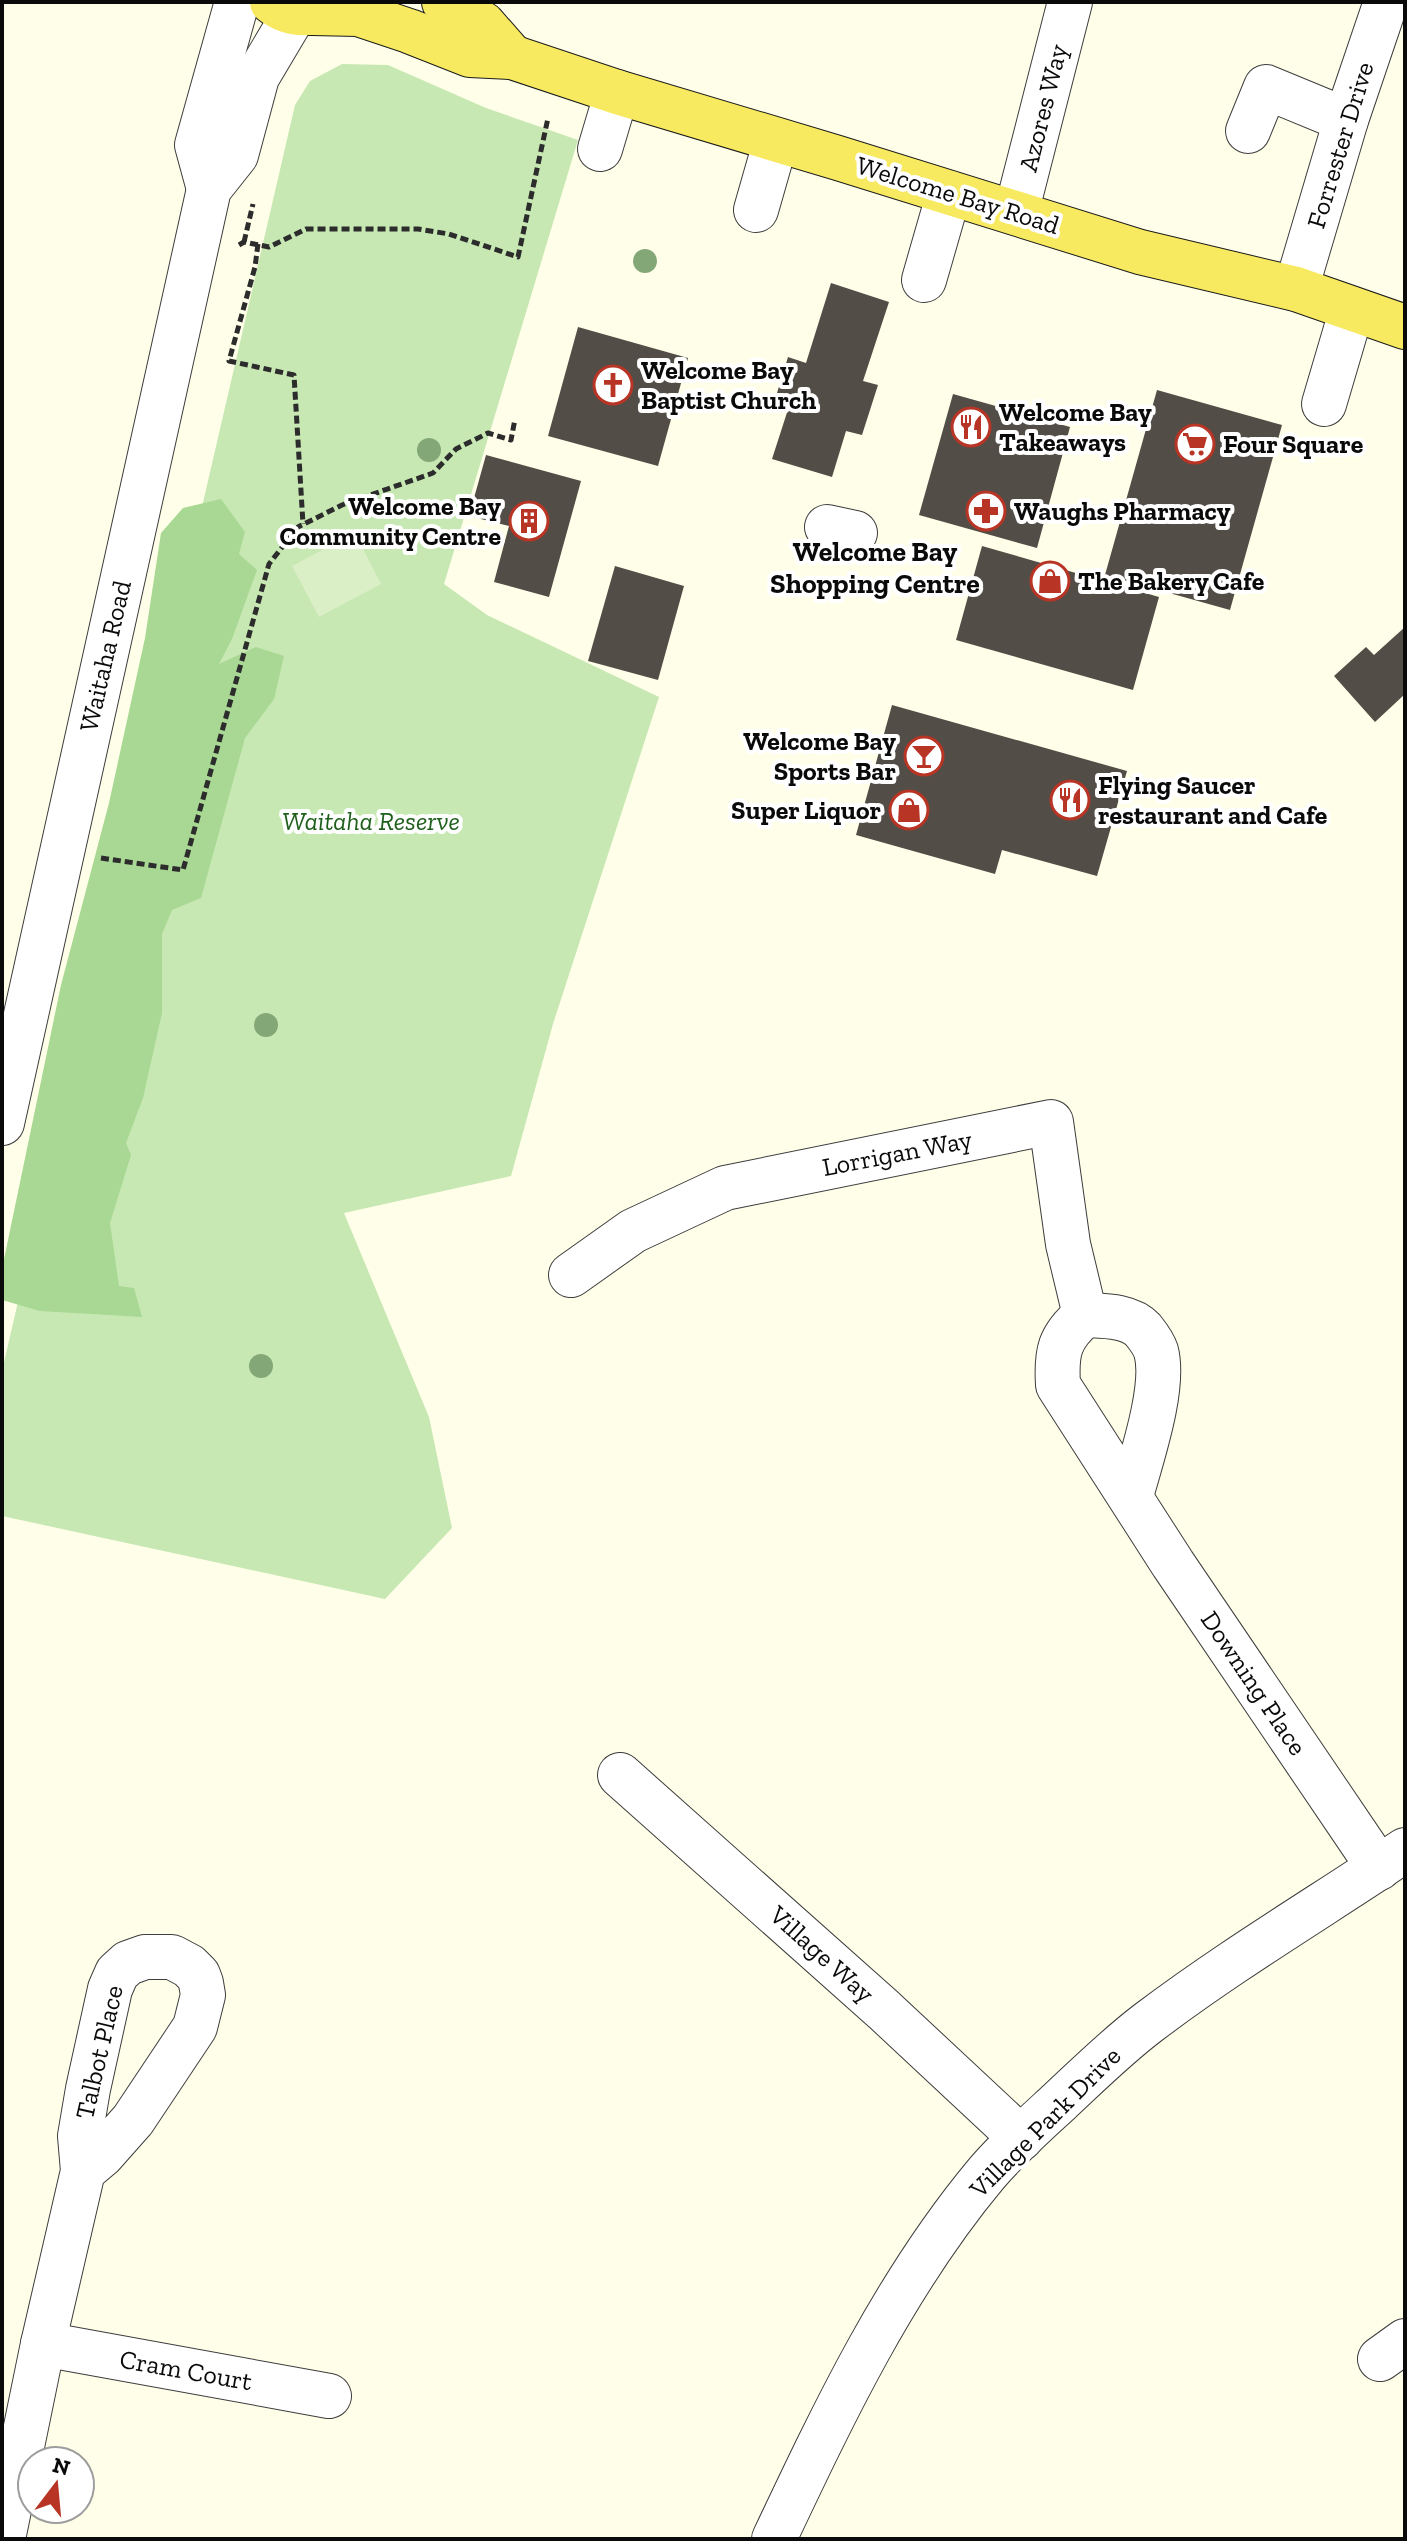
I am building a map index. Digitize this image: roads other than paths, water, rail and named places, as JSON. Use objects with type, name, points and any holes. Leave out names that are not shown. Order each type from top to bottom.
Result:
[{"type":"main road","points":[[444,2],[483,24],[512,57]]},
{"type":"main road","name":"Welcome Bay Road","points":[[304,8],[358,14],[470,55],[512,57],[1140,252],[1296,289],[1405,327]]},
{"type":"street","name":"Waitaha Road","points":[[209,189],[197,145],[237,2]]},
{"type":"street","name":"Azores Way","points":[[1016,213],[1070,2]]},
{"type":"street","name":"Forrester Drive","points":[[1296,289],[1346,120],[1386,2]]},
{"type":"street","name":"Waitaha Road","points":[[2,1123],[209,189],[236,155],[257,77],[304,8]]},
{"type":"street","points":[[1248,131],[1266,87],[1346,120]]},
{"type":"street","points":[[600,149],[617,92]]},
{"type":"street","points":[[756,210],[776,140]]},
{"type":"street","points":[[924,280],[949,193]]},
{"type":"street","points":[[1324,404],[1352,309]]},
{"type":"street","name":"Lorrigan Way","points":[[571,1275],[633,1231],[725,1188],[1051,1122],[1068,1244],[1085,1315]]},
{"type":"street","points":[[1085,1315],[1115,1316],[1141,1328],[1156,1350],[1158,1381],[1131,1496]]},
{"type":"street","name":"Downing Place","points":[[1085,1315],[1070,1328],[1056,1355],[1058,1385],[1173,1564],[1392,1859]]},
{"type":"street","name":"Village Way","points":[[620,1775],[884,2010],[1021,2138]]},
{"type":"street","name":"Village Park Drive","points":[[774,2539],[831,2419],[874,2339],[963,2203],[988,2172],[1146,2024],[1193,1989],[1392,1859]]},
{"type":"street","points":[[3,2539],[83,2171]]},
{"type":"street","name":"Cram Court","points":[[43,2344],[329,2396]]},
{"type":"place","name":"Welcome Bay Baptist Church","points":[[613,385]]},
{"type":"place","name":"Welcome Bay Takeaways","points":[[971,427]]},
{"type":"place","name":"Four Square","points":[[1195,444]]},
{"type":"place","name":"Waughs Pharmacy","points":[[986,511]]},
{"type":"place","name":"Welcome Bay Community Centre","points":[[529,521]]},
{"type":"place","name":"The Bakery Cafe","points":[[1050,581]]},
{"type":"place","name":"Welcome Bay Sports Bar","points":[[924,756]]},
{"type":"place","name":"Flying Saucer restaurant and Cafe","points":[[1070,800]]},
{"type":"place","name":"Super Liquor","points":[[909,810]]},
{"type":"district","name":"Welcome Bay Shopping Centre","points":[[875,567]]},
{"type":"park label","name":"Waitaha Reserve","points":[[371,821]]}]
